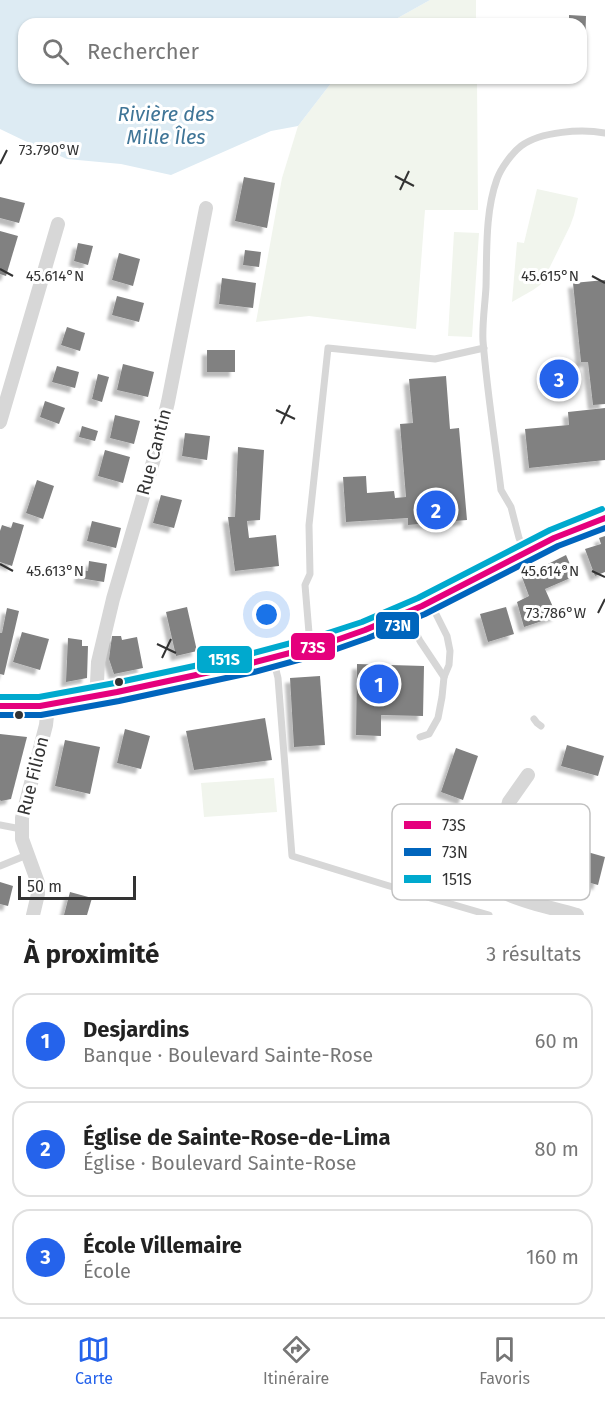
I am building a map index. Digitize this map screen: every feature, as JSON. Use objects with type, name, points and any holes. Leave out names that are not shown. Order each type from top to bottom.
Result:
[{"type":"street","name":"Rue Cantin","points":[[98,695],[98,662],[113,599],[164,418],[206,208]]},
{"type":"street","points":[[0,422],[58,224]]},
{"type":"street","points":[[0,706],[48,705],[312,648],[347,637],[406,613],[554,538],[605,518]]},
{"type":"street","name":"Rue Filion","points":[[33,915],[38,882],[27,855],[21,829],[23,811],[46,725],[48,705]]},
{"type":"street","points":[[509,804],[528,775]]},
{"type":"street","points":[[524,900],[577,915]]},
{"type":"lane","points":[[526,553],[519,538],[511,507],[501,490],[483,339],[492,199],[498,177],[509,159],[521,146],[536,138],[561,132],[605,133]]},
{"type":"lane","points":[[312,648],[305,585],[310,574],[309,525],[328,348],[435,359],[484,348]]},
{"type":"lane","points":[[420,737],[429,734],[438,717],[444,677],[450,658],[449,644],[430,602]]},
{"type":"lane","points":[[406,613],[420,641],[444,677]]},
{"type":"lane","points":[[273,658],[278,678],[292,856],[392,887]]},
{"type":"lane","points":[[534,719],[541,726]]},
{"type":"lane","points":[[0,825],[21,829]]},
{"type":"lane","points":[[0,866],[27,855]]},
{"type":"lane","points":[[438,900],[489,915]]},
{"type":"shaded area","points":[[430,0],[476,0],[476,18],[398,18]]},
{"type":"shaded area","points":[[330,84],[477,84],[478,210],[425,210],[416,329],[309,316],[256,322],[282,178],[298,126]]},
{"type":"shaded area","points":[[537,189],[578,198],[570,226],[543,281],[533,290],[512,302],[517,242],[524,243]]},
{"type":"shaded area","points":[[454,232],[479,233],[472,337],[448,336]]},
{"type":"shaded area","points":[[274,778],[277,812],[204,817],[201,783]]},
{"type":"water","name":"Rivière des Mille Îles","points":[[0,0],[430,0],[398,18],[18,18],[18,84],[330,84],[298,126],[271,131],[171,175],[121,164],[67,159],[0,129]]},
{"type":"building","points":[[569,15],[586,16],[586,18],[569,18]]},
{"type":"building","points":[[244,177],[275,183],[267,228],[235,221]]},
{"type":"building","points":[[0,197],[25,203],[19,223],[0,218]]},
{"type":"building","points":[[0,231],[18,236],[6,276],[0,274]]},
{"type":"building","points":[[78,243],[93,246],[88,265],[74,261]]},
{"type":"building","points":[[245,250],[261,252],[259,267],[243,265]]},
{"type":"building","points":[[119,253],[140,259],[133,286],[112,280]]},
{"type":"building","points":[[222,278],[256,283],[253,308],[219,304]]},
{"type":"building","points":[[605,280],[605,404],[593,405],[588,362],[581,362],[573,283]]},
{"type":"building","points":[[117,296],[144,303],[139,322],[112,315]]},
{"type":"building","points":[[67,327],[85,333],[80,351],[61,345]]},
{"type":"building","points":[[207,350],[235,350],[235,372],[207,372]]},
{"type":"building","points":[[123,364],[154,372],[148,397],[117,390]]},
{"type":"building","points":[[57,366],[79,372],[75,388],[52,382]]},
{"type":"building","points":[[98,374],[109,377],[102,402],[92,399]]},
{"type":"building","points":[[446,376],[450,429],[459,428],[467,520],[408,525],[408,518],[346,522],[343,477],[366,476],[367,493],[394,491],[395,498],[406,497],[400,424],[413,423],[409,379]]},
{"type":"building","points":[[45,401],[65,408],[59,424],[40,417]]},
{"type":"building","points":[[605,408],[605,460],[529,468],[525,429],[569,425],[568,412]]},
{"type":"building","points":[[115,415],[140,421],[134,444],[110,438]]},
{"type":"building","points":[[82,426],[98,431],[95,441],[79,437]]},
{"type":"building","points":[[185,433],[210,436],[207,460],[182,456]]},
{"type":"building","points":[[238,447],[264,450],[260,520],[247,521],[249,538],[276,535],[279,566],[235,571],[228,517],[235,517]]},
{"type":"building","points":[[105,450],[130,457],[123,483],[98,476]]},
{"type":"building","points":[[37,480],[54,486],[43,519],[26,513]]},
{"type":"building","points":[[161,495],[182,500],[174,528],[153,523]]},
{"type":"building","points":[[92,521],[121,528],[116,548],[87,541]]},
{"type":"building","points":[[13,522],[24,525],[12,566],[0,562],[0,531],[2,525],[11,528]]},
{"type":"building","points":[[605,536],[605,572],[595,576],[585,549],[601,544],[599,538]]},
{"type":"building","points":[[566,555],[575,576],[545,589],[557,616],[524,627],[517,602],[529,596],[522,577]]},
{"type":"building","points":[[89,561],[107,564],[104,582],[79,578],[81,570],[88,571]]},
{"type":"building","points":[[187,607],[197,651],[176,656],[166,612]]},
{"type":"building","points":[[506,607],[514,634],[488,642],[480,614]]},
{"type":"building","points":[[7,608],[19,611],[4,675],[0,674],[0,633],[2,633]]},
{"type":"building","points":[[22,632],[49,639],[40,670],[13,662]]},
{"type":"building","points":[[112,636],[121,636],[122,640],[137,637],[143,668],[114,674],[109,659]]},
{"type":"building","points":[[68,638],[82,640],[82,646],[88,646],[87,678],[66,682]]},
{"type":"building","points":[[357,664],[424,666],[423,716],[381,715],[381,736],[356,735]]},
{"type":"building","points":[[320,676],[325,745],[294,747],[290,678]]},
{"type":"building","points":[[265,718],[272,760],[194,770],[186,731]]},
{"type":"building","points":[[125,729],[150,736],[141,769],[117,763]]},
{"type":"building","points":[[0,734],[27,737],[11,799],[1,801],[0,800]]},
{"type":"building","points":[[65,740],[100,747],[90,794],[55,786]]},
{"type":"building","points":[[567,745],[604,756],[598,776],[561,766]]},
{"type":"building","points":[[456,748],[478,756],[463,800],[441,792]]},
{"type":"building","points":[[590,853],[605,857],[598,885],[590,883]]},
{"type":"building","points":[[0,882],[13,886],[8,906],[0,904]]},
{"type":"building","points":[[70,892],[92,898],[87,915],[64,915]]},
{"type":"transit line","name":"151S","points":[[0,697],[39,697],[115,683],[250,654],[325,634],[362,622],[418,598],[550,530],[602,509]]},
{"type":"transit line","name":"73S","points":[[0,706],[40,706],[117,692],[252,663],[328,643],[422,606],[554,538],[605,518]]},
{"type":"transit line","name":"73N","points":[[0,715],[41,715],[119,701],[254,672],[331,651],[425,614],[558,546],[605,528]]},
{"type":"place","name":"École Villemaire","points":[[559,379]]},
{"type":"place","name":"Église de Sainte-Rose-de-Lima","points":[[436,510]]},
{"type":"place","name":"Desjardins","points":[[379,684]]}]
